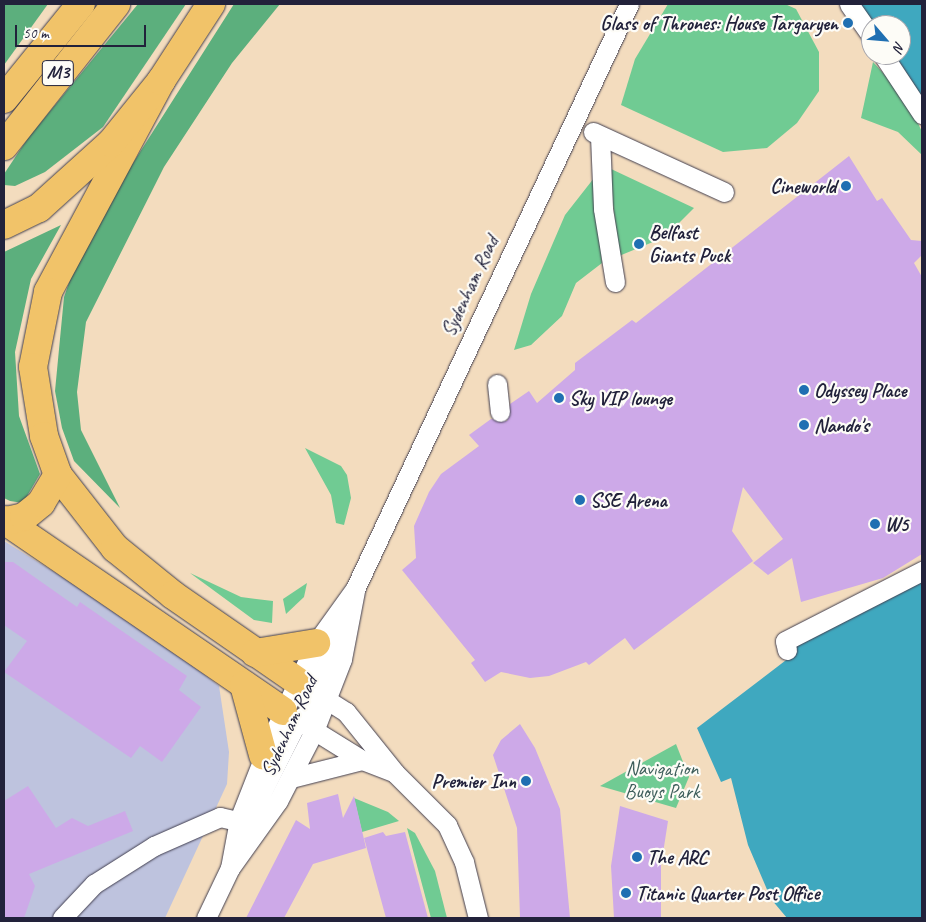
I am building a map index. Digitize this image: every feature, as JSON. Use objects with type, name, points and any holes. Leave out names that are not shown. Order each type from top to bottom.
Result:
[{"type":"highway","name":"M3","points":[[4,99],[81,4]]},
{"type":"highway","name":"M3","points":[[4,146],[116,4]]},
{"type":"highway","points":[[211,4],[161,80],[65,257],[48,292],[32,367],[44,436],[58,475],[78,506],[135,566],[255,653],[313,690]]},
{"type":"highway","points":[[4,225],[39,208],[79,176],[161,80]]},
{"type":"highway","points":[[6,520],[24,517],[41,503],[58,475]]},
{"type":"highway","points":[[6,520],[291,716]]},
{"type":"highway","points":[[255,653],[316,643]]},
{"type":"highway","points":[[244,685],[263,755]]},
{"type":"street","name":"Sydenham Road","points":[[230,868],[245,827],[292,778],[314,731],[313,690],[316,643],[355,589],[629,4]]},
{"type":"street","points":[[850,4],[861,21]]},
{"type":"street","points":[[890,65],[922,114]]},
{"type":"street","points":[[615,282],[603,209],[596,134],[724,192]]},
{"type":"street","points":[[497,384],[500,412]]},
{"type":"street","points":[[787,650],[785,641],[922,571]]},
{"type":"street","name":"Sydenham Road","points":[[206,918],[230,868],[245,827],[263,755],[291,716],[313,690],[335,643],[348,626],[355,589]]},
{"type":"street","points":[[62,918],[94,884],[154,846],[220,817],[245,827],[291,716],[313,690],[361,727],[395,773],[448,825],[464,862],[478,918]]},
{"type":"street","points":[[291,716],[362,760],[395,773]]},
{"type":"street","points":[[292,778],[362,760]]},
{"type":"shaded area","points":[[4,541],[138,624],[219,686],[229,752],[227,784],[165,918],[4,918]]},
{"type":"green space","points":[[4,4],[48,4],[4,65]]},
{"type":"green space","points":[[138,4],[186,4],[103,127],[45,172],[15,186],[4,185],[4,174],[28,138]]},
{"type":"green space","points":[[234,4],[280,4],[232,63],[164,167],[86,322],[77,392],[81,430],[120,508],[74,461],[62,428],[55,391],[64,297],[78,257],[126,174]]},
{"type":"green space","points":[[668,4],[785,4],[796,9],[819,52],[819,91],[797,123],[767,148],[723,152],[621,105],[635,59]]},
{"type":"green space","points":[[872,65],[876,65],[907,99],[922,132],[922,155],[898,132],[861,118]]},
{"type":"green space","points":[[609,168],[694,208],[665,237],[619,256]]},
{"type":"green space","points":[[594,178],[602,263],[576,283],[562,316],[531,345],[514,350],[531,294],[565,215]]},
{"type":"green space","points":[[61,225],[31,279],[15,352],[19,416],[40,474],[23,503],[10,501],[4,498],[4,252]]},
{"type":"green space","points":[[305,448],[341,466],[347,475],[351,498],[344,525],[336,523],[331,495]]},
{"type":"green space","points":[[190,573],[241,597],[273,601],[272,623],[254,620]]},
{"type":"green space","points":[[307,583],[304,597],[286,614],[283,599]]},
{"type":"green space","name":"Navigation Buoys Park","points":[[676,744],[689,777],[676,808],[600,786]]},
{"type":"green space","points":[[354,798],[388,812],[399,821],[362,832]]},
{"type":"green space","points":[[407,828],[415,833],[435,871],[447,918],[431,918]]},
{"type":"water","points":[[860,4],[922,4],[922,97],[901,65],[911,65],[911,15],[868,15]]},
{"type":"water","points":[[922,578],[922,918],[787,918],[771,899],[748,845],[731,778],[721,782],[697,728],[794,654],[789,644]]},
{"type":"building","points":[[849,156],[877,201],[882,198],[911,240],[922,241],[922,255],[914,263],[922,277],[922,554],[883,578],[801,602],[792,558],[768,575],[753,563],[783,539],[743,487],[732,531],[753,561],[634,650],[625,638],[589,665],[586,662],[549,676],[530,678],[501,672],[485,682],[471,663],[475,660],[402,570],[416,558],[414,526],[429,492],[441,474],[479,446],[469,435],[491,419],[507,421],[510,404],[529,391],[537,403],[575,370],[575,363],[632,320],[636,323]]},
{"type":"building","points":[[4,562],[13,562],[77,607],[80,602],[187,676],[179,690],[201,707],[162,762],[140,746],[131,758],[4,672],[27,641],[4,625]]},
{"type":"building","points":[[520,724],[535,748],[560,809],[570,918],[520,918],[517,828],[493,755],[501,740]]},
{"type":"building","points":[[28,786],[56,828],[72,818],[88,826],[125,811],[133,831],[29,874],[35,886],[24,918],[4,918],[4,801]]},
{"type":"building","points":[[338,794],[343,818],[354,796],[366,848],[313,864],[284,918],[246,918],[296,820],[310,829],[307,803]]},
{"type":"building","name":"The ARC","points":[[620,806],[668,821],[661,866],[661,918],[614,918],[611,866]]},
{"type":"building","points":[[383,832],[386,836],[405,832],[428,918],[386,918],[364,838]]},
{"type":"place","name":"Glass of Thrones: House Targaryen","points":[[848,23]]},
{"type":"place","name":"Cineworld","points":[[846,186]]},
{"type":"place","name":"Belfast Giants Puck","points":[[639,244]]},
{"type":"place","name":"Odyssey Place","points":[[804,390]]},
{"type":"place","name":"Sky VIP lounge","points":[[559,398]]},
{"type":"place","name":"Nando's","points":[[804,425]]},
{"type":"place","name":"SSE Arena","points":[[580,500]]},
{"type":"place","name":"W5","points":[[875,524]]},
{"type":"place","name":"Premier Inn","points":[[526,781]]},
{"type":"place","name":"The ARC","points":[[637,857]]},
{"type":"place","name":"Titanic Quarter Post Office","points":[[626,893]]}]
